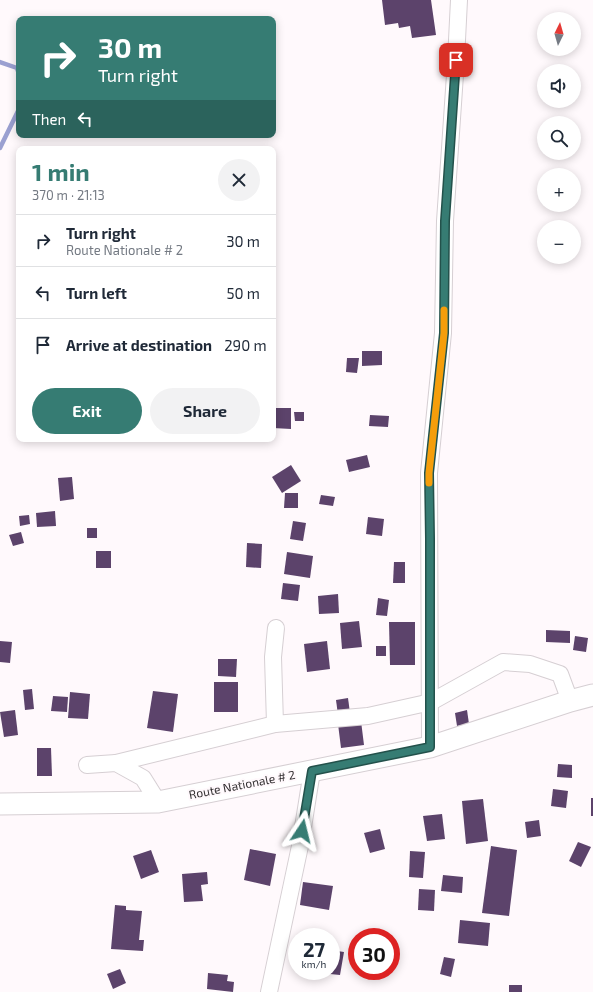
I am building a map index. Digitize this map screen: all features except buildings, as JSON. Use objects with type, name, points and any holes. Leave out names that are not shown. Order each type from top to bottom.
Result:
[{"type":"main road","name":"Route Nationale # 2","points":[[0,804],[158,802],[430,747],[570,701],[593,695]]},
{"type":"street","points":[[430,747],[429,473],[444,333],[445,221],[459,0]]},
{"type":"street","points":[[275,724],[272,656],[276,628]]},
{"type":"street","points":[[87,765],[116,763],[275,724],[368,716],[430,702],[503,662],[530,664],[560,674],[570,701]]},
{"type":"street","points":[[116,763],[143,778],[158,802]]},
{"type":"street","points":[[269,992],[300,846],[312,771]]},
{"type":"waterway","points":[[0,62],[16,68]]},
{"type":"waterway","points":[[0,148],[16,115]]},
{"type":"slow traffic","points":[[429,483],[444,333],[444,310]]},
{"type":"route","points":[[302,831],[312,771],[430,747],[429,473],[444,333],[445,221],[456,60]]}]
